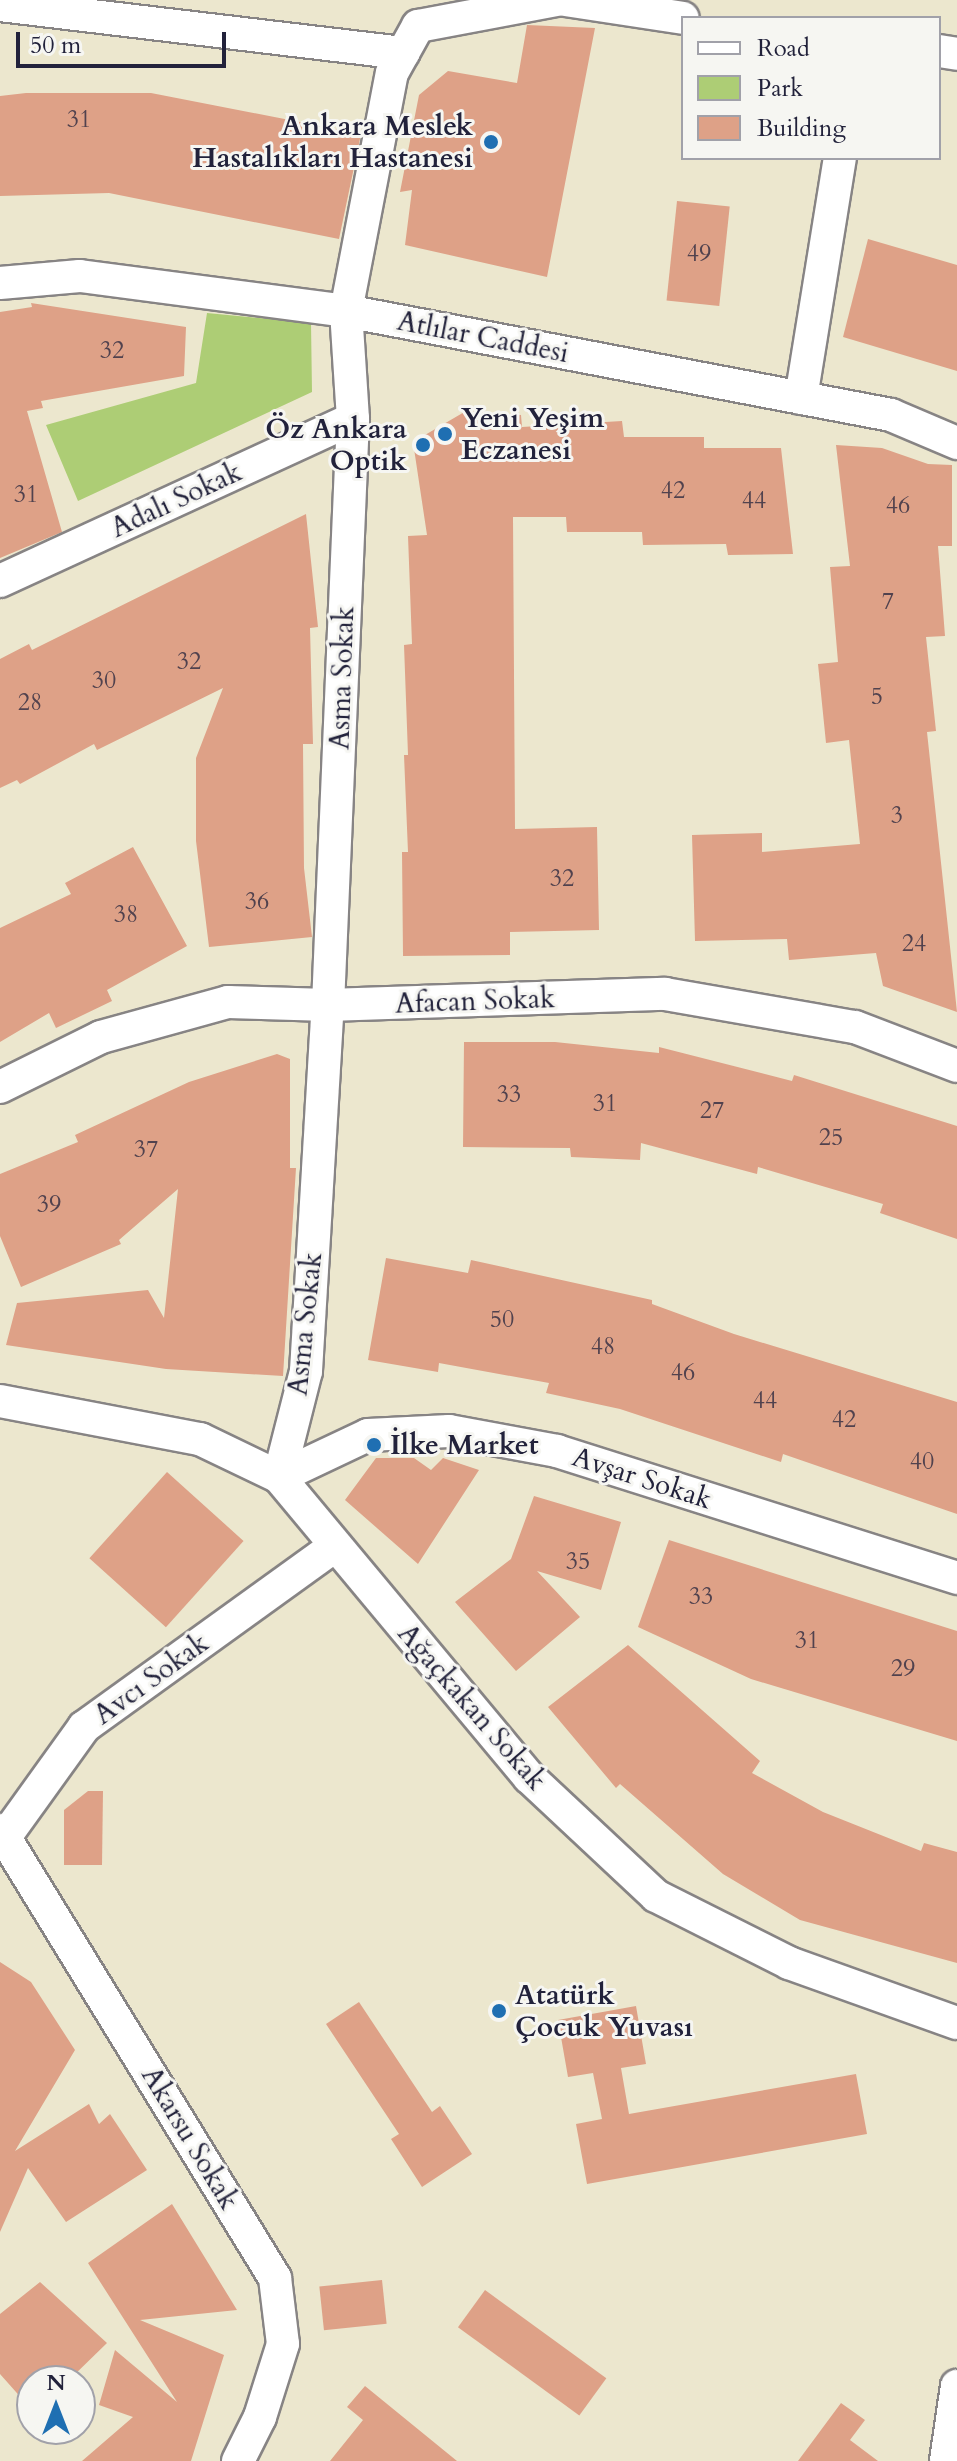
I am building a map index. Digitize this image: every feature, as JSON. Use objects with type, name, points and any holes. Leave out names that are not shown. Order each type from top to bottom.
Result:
[{"type":"street","name":"Asma Sokak","points":[[279,1477],[306,1371],[328,1005],[353,419],[346,311],[392,73],[418,26],[557,0]]},
{"type":"street","points":[[566,0],[674,12]]},
{"type":"street","points":[[0,5],[403,53]]},
{"type":"street","points":[[801,398],[840,160]]},
{"type":"street","name":"Atlılar Caddesi","points":[[0,283],[80,276],[346,311],[891,415],[957,443]]},
{"type":"street","name":"Adalı Sokak","points":[[0,581],[353,419]]},
{"type":"street","name":"Afacan Sokak","points":[[0,1087],[101,1037],[228,1002],[328,1005],[665,994],[855,1027],[957,1066]]},
{"type":"street","name":"Ağaçkakan Sokak","points":[[0,1401],[200,1439],[279,1477],[529,1777],[656,1896],[789,1963],[957,2023]]},
{"type":"street","name":"Avşar Sokak","points":[[279,1477],[368,1435],[449,1431],[557,1451],[957,1578]]},
{"type":"street","name":"Avcı Sokak","points":[[2,1836],[84,1727],[335,1546]]},
{"type":"street","name":"Akarsu Sokak","points":[[2,1836],[275,2278],[283,2344],[260,2417],[238,2461]]},
{"type":"street","points":[[946,2461],[957,2386]]},
{"type":"green space","points":[[207,313],[311,323],[312,392],[78,501],[46,425],[196,383]]},
{"type":"building","name":"Ankara Meslek Hastalıkları Hastanesi","points":[[527,25],[595,28],[547,277],[405,245],[412,190],[400,192],[419,95],[448,71],[517,83]]},
{"type":"building","points":[[26,93],[151,93],[361,134],[339,239],[109,193],[0,196],[0,96]]},
{"type":"building","points":[[677,201],[730,207],[719,306],[667,300]]},
{"type":"building","points":[[868,239],[957,265],[957,371],[843,337]]},
{"type":"building","points":[[31,303],[186,327],[184,376],[41,401],[43,408],[27,411],[62,532],[0,558],[0,312],[32,307]]},
{"type":"building","points":[[466,411],[521,415],[522,427],[622,421],[624,437],[704,437],[704,448],[781,448],[793,554],[728,555],[726,544],[643,545],[642,532],[567,532],[566,517],[513,517],[515,829],[597,827],[599,930],[510,932],[510,955],[403,956],[402,852],[408,852],[404,645],[412,644],[408,536],[427,535],[413,442]]},
{"type":"building","points":[[836,445],[882,448],[928,464],[952,465],[952,546],[938,546],[945,636],[926,637],[936,731],[927,732],[957,1012],[883,986],[876,953],[789,960],[787,939],[695,941],[692,835],[762,833],[762,852],[860,844],[849,740],[826,743],[818,664],[838,662],[830,567],[850,566]]},
{"type":"building","points":[[306,514],[318,627],[310,628],[313,744],[303,744],[304,868],[312,937],[209,947],[196,841],[196,758],[223,688],[97,750],[94,744],[20,784],[17,780],[0,788],[0,659],[29,644],[32,650]]},
{"type":"building","points":[[133,847],[187,946],[107,990],[112,1001],[56,1028],[49,1013],[0,1042],[0,928],[71,894],[65,883]]},
{"type":"building","points":[[464,1042],[555,1042],[659,1053],[659,1047],[792,1081],[794,1075],[957,1126],[957,1239],[880,1213],[883,1204],[758,1167],[757,1174],[641,1143],[640,1160],[571,1157],[570,1148],[463,1147]]},
{"type":"building","points":[[277,1054],[290,1059],[290,1168],[296,1168],[283,1376],[166,1369],[6,1345],[17,1303],[148,1290],[164,1318],[178,1189],[119,1240],[121,1244],[21,1287],[0,1236],[0,1174],[78,1142],[75,1135],[189,1082]]},
{"type":"building","points":[[386,1258],[468,1273],[471,1260],[652,1300],[652,1304],[734,1334],[957,1402],[957,1514],[783,1454],[781,1462],[620,1409],[546,1393],[549,1383],[439,1363],[438,1372],[368,1360]]},
{"type":"building","points":[[376,1458],[414,1458],[431,1470],[443,1458],[479,1470],[418,1564],[345,1500]]},
{"type":"building","points":[[167,1472],[244,1541],[166,1627],[89,1558]]},
{"type":"building","points":[[534,1496],[621,1522],[601,1590],[537,1571],[580,1617],[516,1671],[455,1602],[511,1559]]},
{"type":"building","points":[[669,1540],[957,1631],[957,1741],[751,1679],[638,1627]]},
{"type":"building","points":[[628,1645],[760,1761],[752,1773],[823,1812],[921,1851],[924,1843],[957,1852],[957,1963],[800,1920],[723,1874],[620,1784],[616,1788],[548,1707]]},
{"type":"building","points":[[88,1791],[103,1791],[102,1865],[64,1865],[64,1810]]},
{"type":"building","points":[[0,1962],[31,1982],[75,2050],[15,2151],[89,2104],[99,2124],[110,2114],[147,2170],[66,2222],[28,2168],[0,2232]]},
{"type":"building","points":[[359,2002],[432,2112],[440,2106],[472,2154],[422,2187],[391,2139],[399,2134],[326,2024]]},
{"type":"building","points":[[636,2006],[646,2064],[621,2068],[629,2114],[856,2074],[867,2134],[587,2184],[576,2124],[602,2119],[593,2073],[568,2077],[558,2020]]},
{"type":"building","points":[[172,2204],[237,2310],[140,2320],[224,2355],[191,2461],[82,2461],[133,2417],[99,2405],[115,2350],[177,2402],[88,2263]]},
{"type":"building","points":[[382,2280],[387,2324],[324,2330],[319,2287]]},
{"type":"building","points":[[40,2282],[107,2343],[84,2365],[16,2365],[16,2392],[0,2374],[0,2314]]},
{"type":"building","points":[[485,2290],[606,2378],[579,2415],[458,2327]]},
{"type":"building","points":[[365,2386],[457,2461],[330,2461],[363,2420],[347,2407]]},
{"type":"building","points":[[841,2403],[865,2420],[850,2440],[878,2461],[798,2461]]},
{"type":"place","name":"Ankara Meslek Hastalıkları Hastanesi","points":[[491,142]]},
{"type":"place","name":"Yeni Yeşim Eczanesi","points":[[445,434]]},
{"type":"place","name":"Öz Ankara Optik","points":[[423,445]]},
{"type":"place","name":"İlke Market","points":[[374,1445]]},
{"type":"place","name":"Atatürk Çocuk Yuvası","points":[[499,2011]]}]
